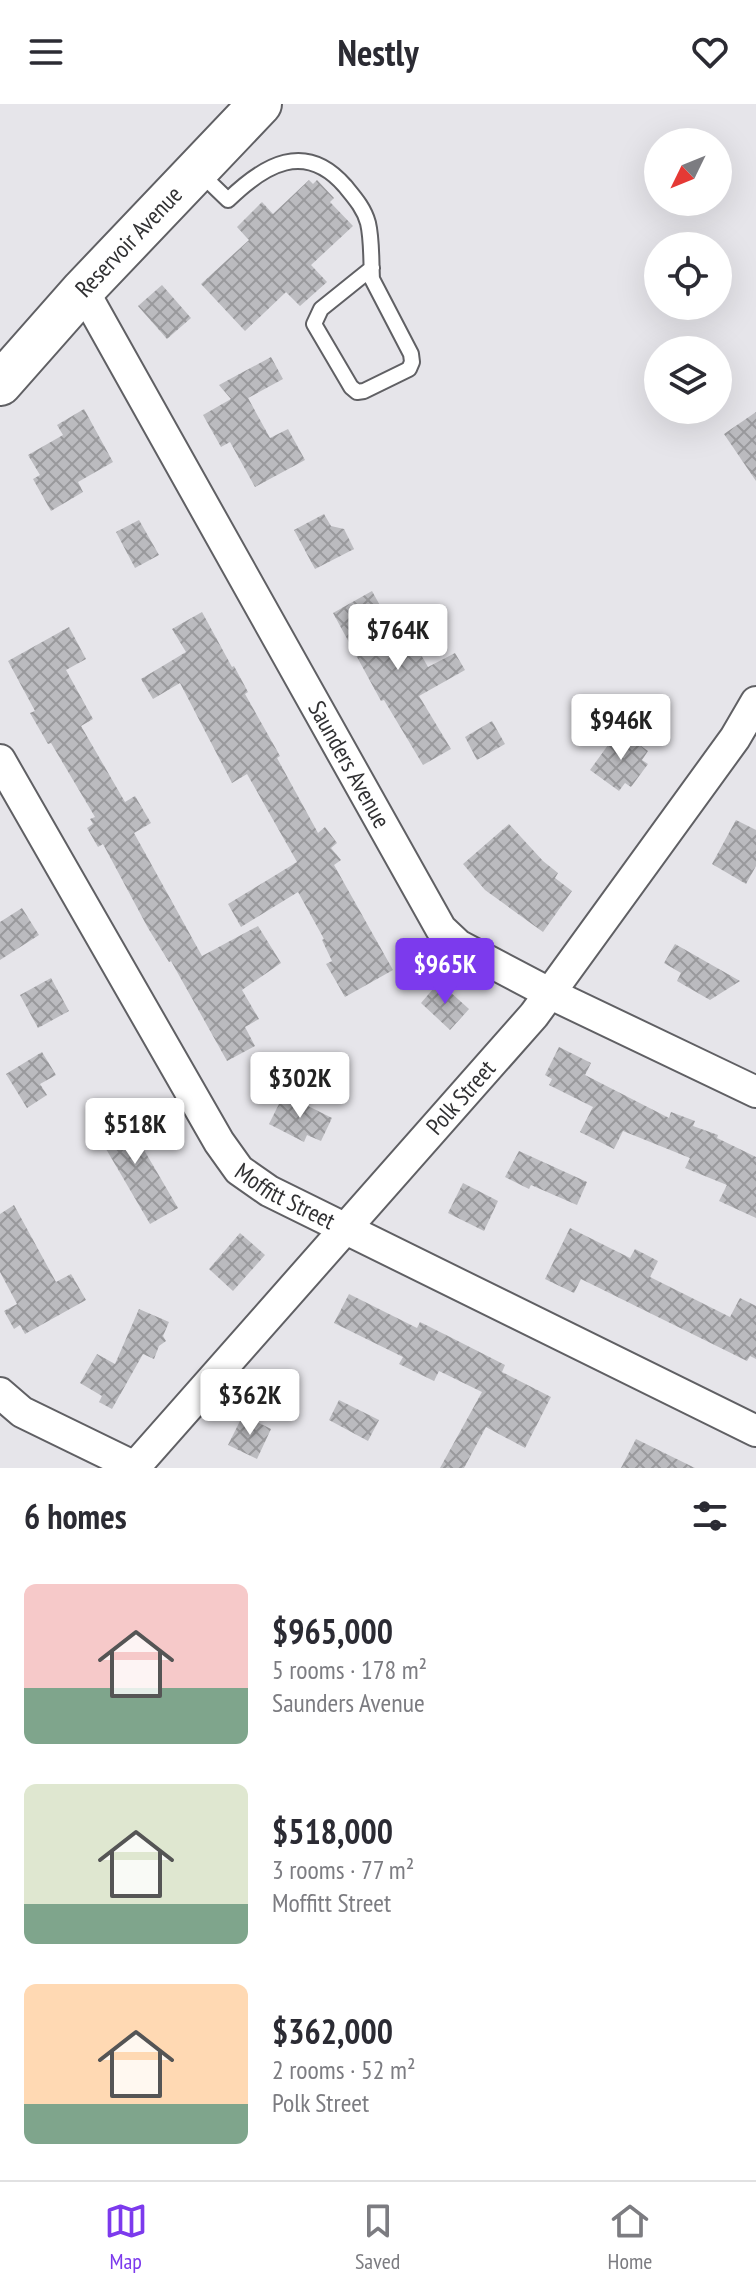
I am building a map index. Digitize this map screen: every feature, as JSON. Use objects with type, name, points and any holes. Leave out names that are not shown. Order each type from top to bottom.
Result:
[{"type":"main road","name":"Reservoir Avenue","points":[[0,384],[83,290],[260,104]]},
{"type":"street","name":"Saunders Avenue","points":[[83,290],[441,929],[458,945],[551,994],[756,1092]]},
{"type":"street","name":"Polk Street","points":[[135,1468],[551,994],[746,743],[756,702]]},
{"type":"street","name":"Moffitt Street","points":[[0,760],[219,1142],[239,1170],[269,1191],[756,1431]]},
{"type":"street","points":[[0,1393],[22,1412],[135,1468]]},
{"type":"lane","points":[[197,170],[228,200],[246,183],[272,166],[289,161],[308,161],[326,168],[359,203],[368,223],[372,268],[372,279],[411,354],[412,362],[409,369],[357,392],[314,324],[321,309],[372,268]]},
{"type":"building","points":[[309,180],[313,184],[317,180],[334,198],[330,202],[353,226],[311,265],[327,282],[300,306],[286,292],[245,331],[201,284],[249,240],[237,227],[262,202],[273,214]]},
{"type":"building","points":[[162,285],[191,318],[167,339],[138,306]]},
{"type":"building","points":[[271,357],[283,379],[248,398],[270,438],[288,429],[305,460],[255,487],[230,442],[221,447],[203,415],[231,399],[219,385]]},
{"type":"building","points":[[84,409],[113,462],[78,482],[83,492],[51,511],[33,479],[40,475],[28,455],[63,435],[57,425]]},
{"type":"building","points":[[756,412],[756,481],[724,434]]},
{"type":"building","points":[[324,514],[331,526],[344,529],[354,549],[315,569],[294,530]]},
{"type":"building","points":[[139,520],[159,555],[135,568],[116,532]]},
{"type":"building","points":[[372,591],[398,638],[408,632],[428,667],[455,653],[465,670],[419,696],[451,749],[423,765],[384,700],[381,701],[333,613]]},
{"type":"building","points":[[202,612],[248,692],[245,694],[318,833],[325,827],[337,843],[331,848],[341,860],[334,865],[393,970],[345,997],[326,964],[332,961],[324,939],[298,892],[241,927],[228,904],[297,862],[247,774],[232,783],[180,683],[153,699],[141,679],[186,652],[172,629]]},
{"type":"building","points":[[69,627],[86,659],[66,670],[93,719],[81,726],[125,802],[135,796],[151,823],[134,833],[202,956],[258,926],[281,963],[242,990],[259,1019],[245,1027],[255,1046],[227,1061],[171,961],[148,928],[103,844],[98,847],[87,828],[93,824],[90,819],[95,817],[30,713],[35,711],[8,661]]},
{"type":"building","points":[[492,721],[505,744],[477,760],[465,737]]},
{"type":"building","points":[[619,730],[648,751],[642,760],[648,764],[631,787],[625,783],[619,791],[590,770]]},
{"type":"building","points":[[736,820],[756,830],[756,866],[746,884],[712,864]]},
{"type":"building","points":[[509,824],[558,873],[555,878],[572,891],[543,932],[485,890],[463,864]]},
{"type":"building","points":[[22,908],[39,935],[0,960],[0,922]]},
{"type":"building","points":[[675,944],[740,981],[710,1000],[677,981],[681,973],[664,963]]},
{"type":"building","points":[[51,978],[69,1011],[38,1028],[20,995]]},
{"type":"building","points":[[439,982],[469,1009],[450,1030],[421,1003]]},
{"type":"building","points":[[559,1047],[591,1063],[585,1075],[669,1118],[671,1112],[695,1121],[693,1126],[718,1135],[717,1138],[756,1157],[756,1218],[719,1201],[727,1185],[685,1168],[690,1158],[623,1131],[614,1149],[580,1132],[593,1107],[549,1085],[552,1079],[545,1075]]},
{"type":"building","points":[[42,1052],[56,1075],[40,1084],[47,1095],[27,1108],[6,1074]]},
{"type":"building","points":[[284,1094],[332,1118],[321,1141],[307,1135],[304,1142],[269,1124]]},
{"type":"building","points":[[120,1109],[178,1208],[150,1224],[92,1125]]},
{"type":"building","points":[[519,1151],[587,1182],[577,1205],[531,1185],[529,1189],[505,1177]]},
{"type":"building","points":[[463,1183],[498,1201],[484,1231],[448,1213]]},
{"type":"building","points":[[14,1205],[56,1282],[71,1274],[86,1300],[25,1334],[20,1325],[14,1329],[4,1311],[17,1304],[0,1272],[0,1214]]},
{"type":"building","points":[[570,1228],[630,1258],[635,1249],[658,1261],[650,1277],[730,1317],[740,1298],[756,1306],[756,1359],[750,1356],[747,1361],[581,1279],[574,1293],[545,1279]]},
{"type":"building","points":[[240,1233],[265,1255],[233,1291],[209,1269]]},
{"type":"building","points":[[349,1294],[417,1328],[420,1322],[505,1365],[502,1372],[551,1397],[525,1448],[486,1427],[464,1468],[440,1468],[482,1392],[439,1371],[434,1381],[399,1364],[403,1357],[334,1323]]},
{"type":"building","points":[[139,1309],[169,1322],[163,1336],[166,1341],[159,1346],[154,1359],[143,1354],[112,1409],[99,1402],[102,1396],[80,1383],[97,1354],[115,1364]]},
{"type":"building","points":[[339,1400],[379,1420],[368,1441],[329,1420]]},
{"type":"building","points":[[243,1415],[271,1429],[257,1459],[228,1445]]},
{"type":"building","points":[[636,1439],[695,1468],[621,1468]]}]
